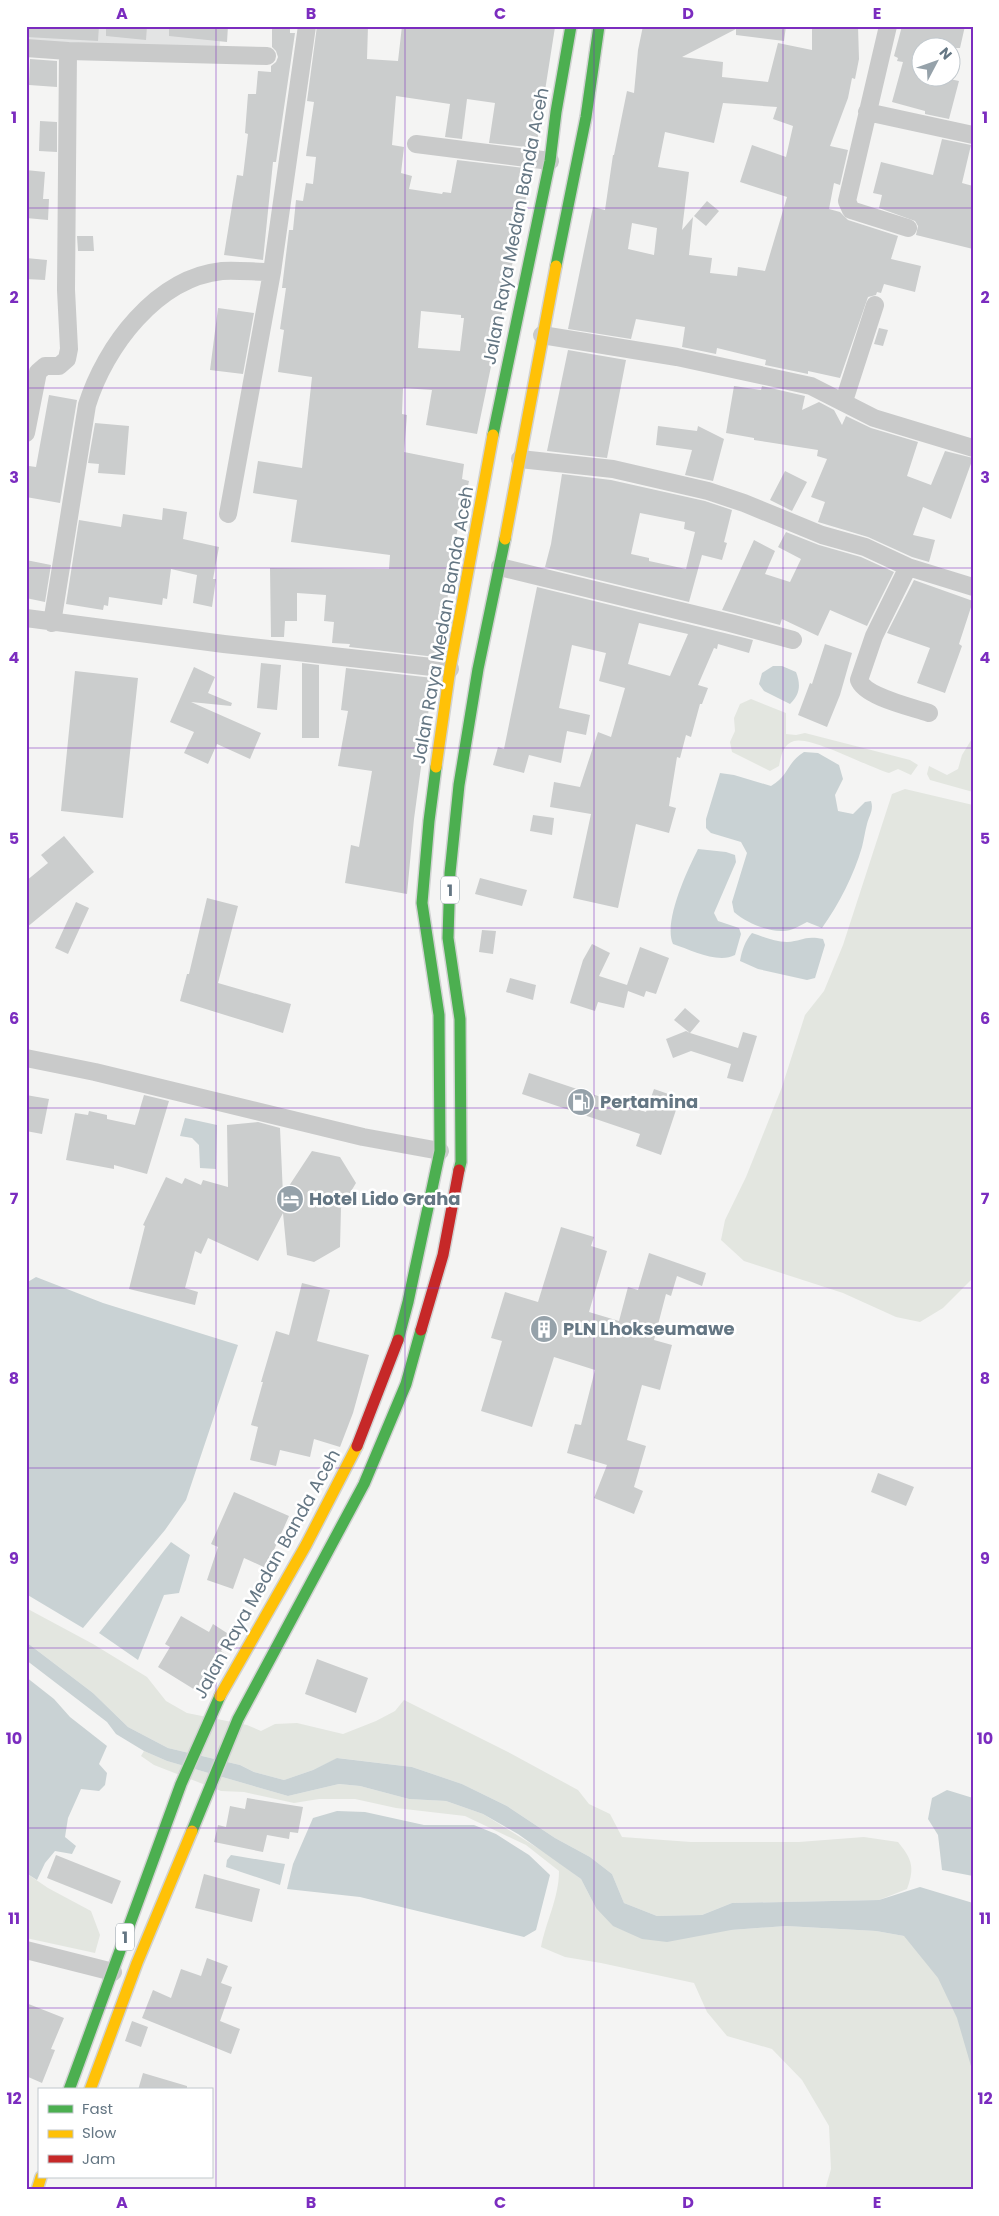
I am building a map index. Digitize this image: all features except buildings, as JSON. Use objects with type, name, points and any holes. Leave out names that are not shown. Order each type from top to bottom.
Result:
[{"type":"highway","name":"Jalan Raya Medan Banda Aceh","points":[[70,2088],[181,1784],[213,1708],[306,1545],[355,1451],[394,1353],[408,1302],[440,1151],[439,1015],[422,903],[429,821],[450,669],[496,422],[550,161],[556,112],[571,26]]},
{"type":"highway","name":"1","points":[[91,2088],[137,1963],[205,1794],[238,1719],[364,1484],[406,1384],[443,1255],[461,1162],[460,1019],[448,938],[450,873],[459,786],[478,669],[500,568],[542,335],[586,118],[599,26]]},
{"type":"highway","points":[[306,1545],[326,1555]]},
{"type":"highway","points":[[37,2190],[41,2178]]},
{"type":"street","points":[[228,514],[272,272],[307,26]]},
{"type":"street","points":[[888,26],[848,194],[848,206],[851,210],[908,228]]},
{"type":"street","points":[[26,48],[68,51],[266,56]]},
{"type":"street","points":[[26,433],[32,375],[45,366],[59,366],[67,359],[69,354],[66,290],[68,51]]},
{"type":"street","points":[[867,112],[973,135]]},
{"type":"street","points":[[416,144],[550,161]]},
{"type":"street","points":[[52,623],[87,405],[94,381],[104,362],[134,321],[168,292],[193,279],[221,271],[272,272]]},
{"type":"street","points":[[844,401],[875,305]]},
{"type":"street","points":[[542,335],[677,357],[811,386],[844,401],[874,418],[973,448]]},
{"type":"street","points":[[520,459],[613,469],[699,489],[744,503],[822,535],[865,547],[908,567],[973,587]]},
{"type":"street","points":[[908,567],[874,636],[859,680],[864,688],[873,694],[929,713]]},
{"type":"street","points":[[500,568],[793,640]]},
{"type":"street","points":[[26,618],[52,623],[450,669]]},
{"type":"street","points":[[26,1058],[95,1072],[363,1137],[440,1151]]},
{"type":"street","points":[[26,1950],[112,1972]]},
{"type":"shaded area","points":[[26,26],[221,26],[219,54],[26,45]]},
{"type":"shaded area","points":[[773,666],[782,666],[796,672],[799,689],[796,697],[790,704],[764,691],[759,684],[762,673]]},
{"type":"shaded area","points":[[751,699],[786,713],[786,734],[796,735],[805,733],[910,760],[918,765],[911,775],[898,769],[889,773],[826,747],[813,743],[794,741],[785,748],[779,766],[770,771],[732,752],[730,742],[735,731],[734,718],[740,704]]},
{"type":"shaded area","points":[[973,737],[973,792],[930,780],[927,774],[929,766],[947,775],[958,769],[962,755]]},
{"type":"shaded area","points":[[804,752],[818,753],[839,765],[843,779],[835,795],[838,811],[853,814],[865,802],[871,801],[872,810],[855,868],[840,899],[822,928],[807,922],[788,931],[768,929],[744,919],[734,912],[732,902],[747,853],[741,842],[711,833],[706,828],[706,819],[720,773],[734,775],[771,786],[782,778],[794,760]]},
{"type":"shaded area","points":[[905,789],[973,805],[973,1278],[943,1308],[920,1322],[896,1317],[843,1293],[744,1261],[721,1240],[725,1220],[746,1177],[782,1087],[805,1015],[824,991],[843,945],[892,794]]},
{"type":"shaded area","points":[[698,849],[726,852],[735,855],[736,862],[714,913],[718,921],[739,928],[741,934],[735,955],[721,958],[713,957],[673,944],[671,923],[674,910],[688,870]]},
{"type":"shaded area","points":[[752,933],[783,942],[808,938],[823,939],[825,945],[815,978],[807,980],[758,969],[740,961],[747,939]]},
{"type":"shaded area","points":[[185,1118],[217,1125],[216,1169],[200,1168],[199,1145],[192,1138],[180,1136]]},
{"type":"shaded area","points":[[36,1277],[103,1303],[238,1345],[186,1500],[165,1530],[83,1628],[26,1594],[26,1283]]},
{"type":"shaded area","points":[[171,1542],[190,1555],[179,1593],[164,1595],[138,1660],[99,1633]]},
{"type":"shaded area","points":[[26,1608],[93,1644],[147,1677],[166,1701],[187,1713],[247,1725],[261,1731],[275,1724],[297,1723],[343,1734],[395,1711],[404,1700],[508,1752],[578,1790],[589,1804],[610,1814],[622,1837],[691,1842],[799,1842],[864,1837],[898,1842],[911,1864],[911,1875],[907,1889],[879,1900],[732,1903],[702,1915],[657,1916],[624,1903],[612,1874],[590,1857],[555,1838],[507,1806],[462,1784],[412,1767],[338,1758],[313,1770],[284,1780],[254,1772],[240,1765],[168,1748],[128,1727],[93,1693],[26,1642]]},
{"type":"shaded area","points":[[26,1642],[93,1693],[128,1727],[168,1748],[240,1765],[254,1772],[284,1780],[313,1770],[337,1758],[412,1767],[462,1784],[507,1806],[555,1838],[590,1857],[612,1874],[624,1903],[657,1916],[702,1915],[732,1903],[879,1900],[920,1887],[973,1903],[973,2073],[957,2018],[938,1978],[904,1936],[876,1931],[786,1926],[731,1930],[667,1942],[642,1939],[613,1926],[596,1908],[581,1879],[518,1834],[483,1814],[446,1801],[409,1799],[360,1786],[339,1784],[288,1796],[167,1761],[144,1751],[116,1734],[107,1722],[26,1660]]},
{"type":"shaded area","points":[[26,1677],[54,1699],[70,1717],[107,1746],[99,1764],[107,1773],[105,1785],[99,1791],[81,1789],[68,1818],[65,1837],[76,1846],[72,1854],[55,1851],[45,1863],[37,1880],[26,1873]]},
{"type":"shaded area","points":[[144,1751],[167,1761],[288,1796],[339,1784],[360,1786],[409,1799],[446,1801],[483,1814],[549,1855],[581,1879],[596,1908],[731,1930],[786,1926],[876,1931],[904,1936],[973,1929],[973,2190],[825,2190],[831,2169],[829,2126],[802,2080],[772,2049],[727,2036],[707,2012],[694,1983],[565,1957],[541,1947],[555,1900],[559,1871],[526,1845],[465,1816],[396,1808],[355,1799],[319,1799],[294,1803],[244,1792],[221,1791],[154,1765],[141,1756]]},
{"type":"shaded area","points":[[947,1790],[973,1798],[973,1876],[942,1870],[938,1835],[928,1819],[932,1798]]},
{"type":"shaded area","points":[[337,1811],[365,1812],[424,1825],[474,1825],[496,1834],[529,1855],[550,1875],[536,1930],[524,1937],[360,1897],[287,1889],[293,1864],[313,1818]]},
{"type":"shaded area","points":[[231,1855],[285,1864],[280,1885],[226,1867],[227,1860]]},
{"type":"shaded area","points":[[26,1873],[48,1888],[91,1911],[100,1935],[95,1953],[26,1938]]},
{"type":"traffic: fast","points":[[493,435],[550,161],[556,112],[571,26]]},
{"type":"traffic: fast","points":[[556,266],[586,117],[599,26]]},
{"type":"traffic: fast","points":[[459,1170],[461,1162],[460,1019],[448,938],[450,873],[459,785],[478,669],[505,539]]},
{"type":"traffic: fast","points":[[398,1340],[408,1302],[440,1151],[439,1015],[422,903],[436,767]]},
{"type":"traffic: fast","points":[[192,1831],[238,1719],[364,1484],[406,1384],[421,1330]]},
{"type":"traffic: fast","points":[[70,2088],[181,1784],[220,1696]]},
{"type":"traffic: slow","points":[[505,539],[556,266]]},
{"type":"traffic: slow","points":[[436,767],[450,669],[493,435]]},
{"type":"traffic: slow","points":[[220,1696],[306,1545],[357,1446]]},
{"type":"traffic: slow","points":[[91,2088],[137,1963],[192,1831]]},
{"type":"traffic: slow","points":[[37,2190],[41,2178]]},
{"type":"traffic: jam","points":[[421,1330],[443,1255],[459,1170]]},
{"type":"traffic: jam","points":[[357,1446],[398,1340]]},
{"type":"place","name":"Pertamina","points":[[581,1102]]},
{"type":"place","name":"Hotel Lido Graha","points":[[290,1199]]},
{"type":"place","name":"PLN Lhokseumawe","points":[[544,1329]]}]
